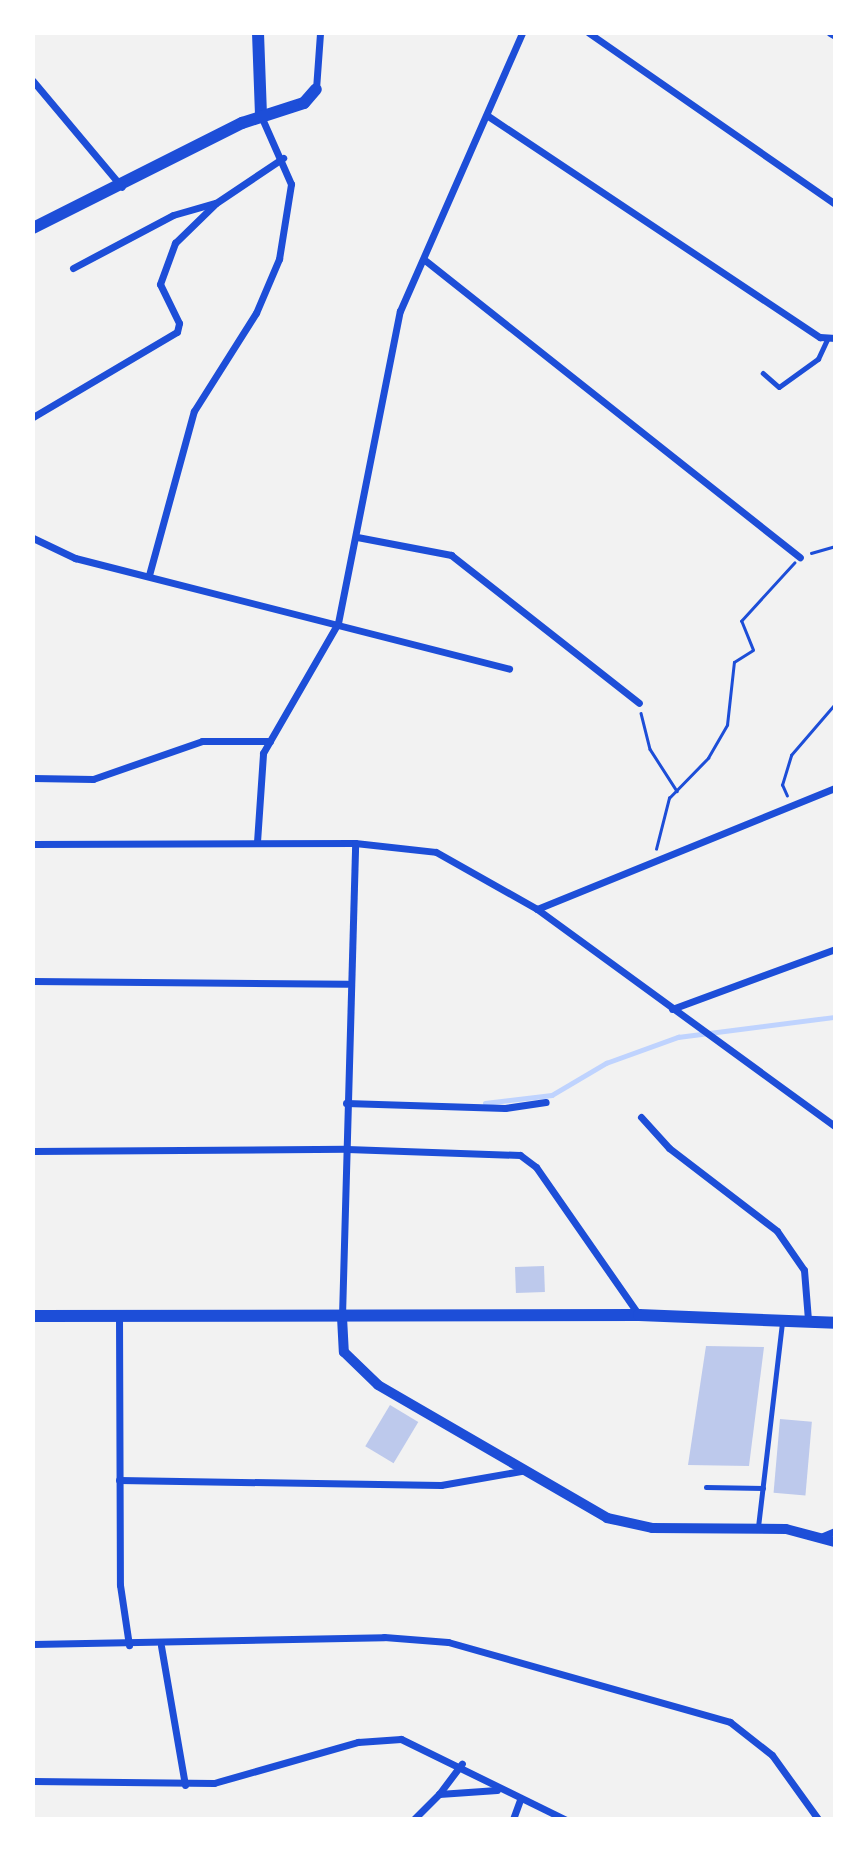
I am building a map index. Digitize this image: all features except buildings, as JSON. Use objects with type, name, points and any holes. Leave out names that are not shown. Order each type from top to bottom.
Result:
[{"type":"main road","points":[[258,33],[261,115]]},
{"type":"main road","points":[[33,228],[123,187],[261,115],[304,103],[316,89]]},
{"type":"main road","points":[[33,1316],[639,1315],[783,1318],[835,1323]]},
{"type":"street","points":[[316,89],[320,33]]},
{"type":"street","points":[[257,842],[259,766],[270,741],[338,623],[357,537],[391,343],[400,311],[426,261],[522,33]]},
{"type":"street","points":[[589,33],[835,204]]},
{"type":"street","points":[[830,33],[835,36]]},
{"type":"street","points":[[33,81],[123,187]]},
{"type":"street","points":[[149,575],[194,411],[256,313],[279,259],[291,208],[283,158],[261,115]]},
{"type":"street","points":[[488,116],[831,339]]},
{"type":"street","points":[[33,417],[177,332],[160,272],[175,243],[216,202],[283,158]]},
{"type":"street","points":[[73,268],[173,215],[216,202]]},
{"type":"street","points":[[426,261],[800,557]]},
{"type":"street","points":[[357,537],[452,555],[639,703]]},
{"type":"street","points":[[33,538],[75,558],[338,623],[509,669]]},
{"type":"street","points":[[33,778],[93,779],[202,741],[270,741]]},
{"type":"street","points":[[537,909],[655,857],[835,788]]},
{"type":"street","points":[[355,843],[347,984],[347,1149],[342,1317],[342,1343],[353,1364],[454,1434],[625,1524],[758,1527],[823,1536],[835,1542]]},
{"type":"street","points":[[33,844],[355,843],[436,852],[475,868],[537,909],[835,1125]]},
{"type":"street","points":[[672,1009],[835,949]]},
{"type":"street","points":[[33,981],[347,984]]},
{"type":"street","points":[[346,1100],[505,1108],[546,1102]]},
{"type":"street","points":[[640,1117],[669,1149],[777,1231],[804,1270],[808,1320]]},
{"type":"street","points":[[33,1151],[347,1149],[510,1153],[527,1159],[639,1315]]},
{"type":"street","points":[[119,1314],[121,1605],[129,1645]]},
{"type":"street","points":[[119,1479],[442,1485],[521,1471]]},
{"type":"street","points":[[823,1536],[835,1531]]},
{"type":"street","points":[[33,1644],[161,1646],[413,1637],[496,1654],[609,1692],[730,1722],[772,1755],[818,1819]]},
{"type":"street","points":[[161,1646],[186,1785]]},
{"type":"street","points":[[33,1781],[186,1785],[244,1778],[382,1738],[416,1743],[462,1764],[498,1790],[564,1819]]},
{"type":"street","points":[[414,1819],[439,1794],[462,1764]]},
{"type":"street","points":[[439,1794],[498,1790]]},
{"type":"street","points":[[513,1819],[520,1800]]},
{"type":"lane","points":[[763,373],[779,387],[818,359],[831,339]]},
{"type":"lane","points":[[758,1527],[783,1318]]},
{"type":"lane","points":[[706,1487],[763,1488]]},
{"type":"path","points":[[655,857],[660,815],[677,791],[708,758],[727,725],[734,662],[753,650],[741,621],[800,557],[835,546]]},
{"type":"path","points":[[639,703],[650,749],[677,791]]},
{"type":"path","points":[[791,806],[782,785],[791,755],[835,704]]},
{"type":"waterway","points":[[485,1103],[552,1095],[606,1063],[678,1037],[835,1017]]}]
